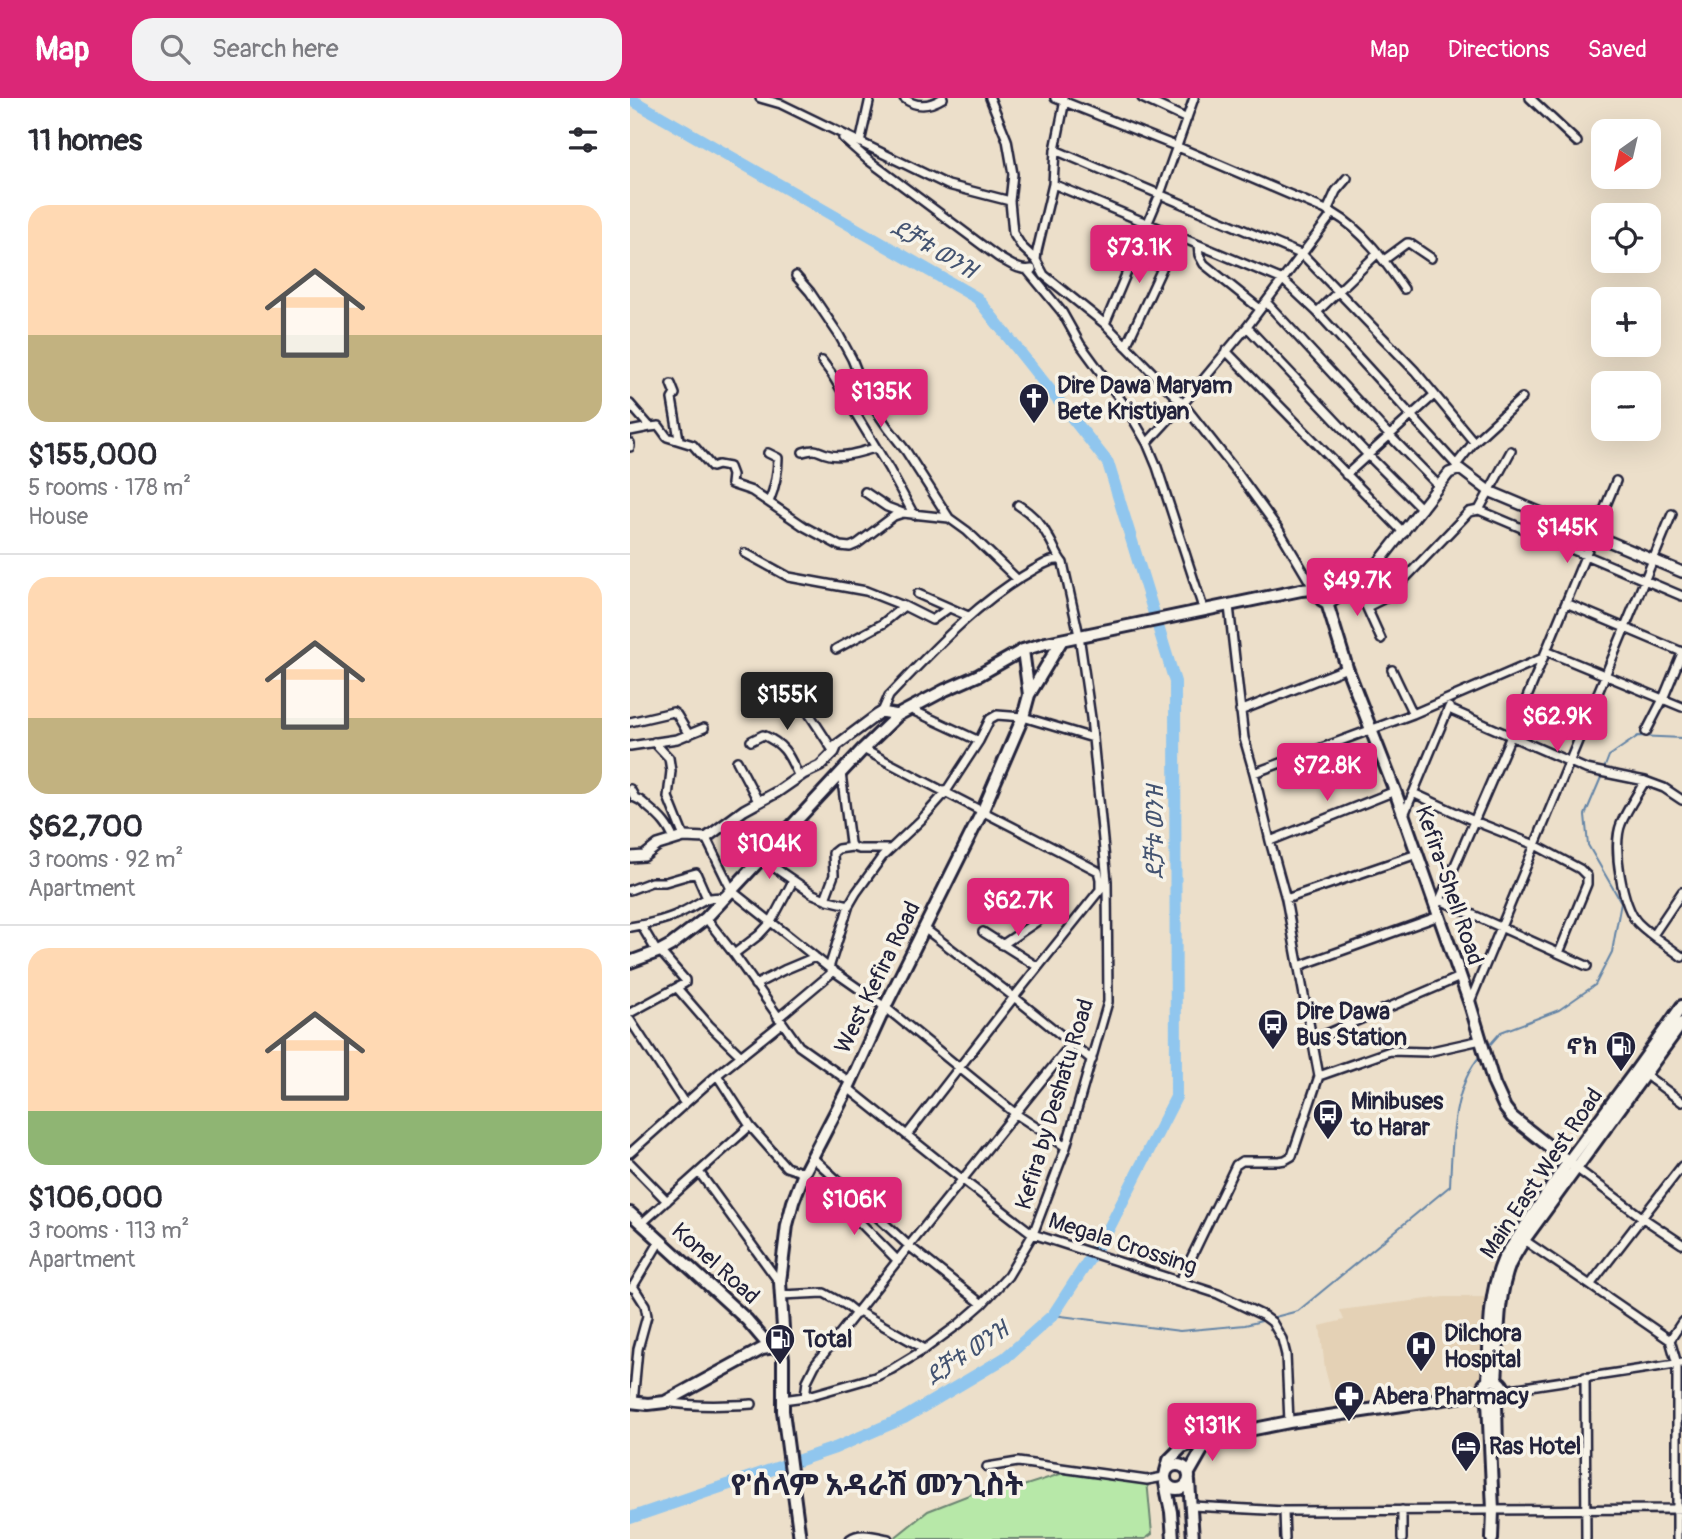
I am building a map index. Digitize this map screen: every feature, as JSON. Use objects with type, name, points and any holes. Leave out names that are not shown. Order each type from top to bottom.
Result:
[{"type":"main road","name":"Kefira-Shell Road","points":[[1314,589],[1326,603],[1347,668],[1438,908],[1493,1084],[1505,1108],[1521,1125],[1572,1165]]},
{"type":"main road","points":[[630,962],[671,945],[706,918],[863,749],[909,708],[979,675],[1023,650],[1046,643],[1314,589]]},
{"type":"main road","name":"West Kefira Road","points":[[800,1539],[783,1405],[783,1358],[776,1347],[783,1328],[780,1282],[790,1212],[804,1172],[983,810],[1023,716],[1029,695],[1062,640]]},
{"type":"main road","points":[[1023,650],[1029,695]]},
{"type":"main road","name":"Main East West Road","points":[[1641,1072],[1682,1006]]},
{"type":"main road","name":"Main East West Road","points":[[1496,1384],[1494,1344],[1503,1289],[1521,1238],[1641,1072],[1682,1023]]},
{"type":"main road","name":"Konel Road","points":[[630,1213],[776,1347]]},
{"type":"main road","points":[[631,1402],[665,1402],[762,1349],[776,1347]]},
{"type":"main road","points":[[1173,1539],[1165,1477],[1169,1461],[1182,1447],[1209,1438],[1289,1422],[1489,1399],[1502,1399],[1496,1384],[1484,1387],[1489,1399],[1495,1539]]},
{"type":"main road","points":[[1165,1477],[1170,1488],[1177,1490],[1184,1487],[1209,1438]]},
{"type":"main road","points":[[1165,1477],[1172,1465],[1185,1469],[1189,1477],[1193,1539]]},
{"type":"street","points":[[760,98],[781,104],[948,185],[1010,201]]},
{"type":"street","points":[[860,143],[870,98]]},
{"type":"street","points":[[904,98],[915,105],[932,104],[943,98]]},
{"type":"street","points":[[989,98],[1007,140],[1013,174],[1010,201],[1013,233],[1022,247],[1044,275],[1105,324],[1183,404],[1279,530],[1314,589]]},
{"type":"street","points":[[1055,98],[1178,147],[1345,220],[1381,256],[1404,289]]},
{"type":"street","points":[[1142,98],[1187,119]]},
{"type":"street","points":[[1530,98],[1577,142]]},
{"type":"street","points":[[1105,324],[1160,194],[1193,99]]},
{"type":"street","points":[[1038,264],[1037,251],[1053,184],[1063,100]]},
{"type":"street","points":[[835,131],[868,160],[960,230],[999,257],[1028,271],[1062,312],[1080,344],[1126,407],[1147,443],[1204,611]]},
{"type":"street","points":[[1055,150],[1303,255],[1415,371],[1475,442]]},
{"type":"street","points":[[1147,443],[1247,327],[1303,255],[1330,212],[1336,191],[1347,178]]},
{"type":"street","points":[[1053,184],[1283,280],[1317,312],[1458,467],[1489,491],[1682,572]]},
{"type":"street","points":[[1126,346],[1177,236]]},
{"type":"street","points":[[1317,312],[1381,256],[1407,243],[1431,258]]},
{"type":"street","points":[[1198,245],[1203,264],[1260,309]]},
{"type":"street","points":[[1028,271],[1038,264]]},
{"type":"street","points":[[796,276],[839,335],[868,399],[906,450],[949,518],[967,531],[1017,579]]},
{"type":"street","points":[[1266,302],[1439,486]]},
{"type":"street","points":[[1247,327],[1422,509]]},
{"type":"street","points":[[1226,351],[1404,533]]},
{"type":"street","points":[[822,361],[914,515]]},
{"type":"street","points":[[670,384],[675,394],[672,399],[679,439]]},
{"type":"street","points":[[1346,475],[1434,395]]},
{"type":"street","points":[[1326,603],[1331,603],[1357,586],[1372,572],[1449,473],[1458,467],[1475,442],[1522,398]]},
{"type":"street","points":[[630,404],[650,427]]},
{"type":"street","points":[[630,431],[658,426],[667,437],[693,445],[712,467],[729,467],[731,484],[752,491],[814,532],[845,548],[857,544],[894,516],[903,513]]},
{"type":"street","points":[[803,452],[816,449],[830,455],[876,448]]},
{"type":"street","points":[[1479,510],[1511,451]]},
{"type":"street","points":[[768,453],[778,458],[777,477],[769,502]]},
{"type":"street","points":[[1438,908],[1616,481]]},
{"type":"street","points":[[865,492],[887,507],[903,513],[949,518]]},
{"type":"street","name":"Kefira by Deshatu Road","points":[[783,1405],[875,1377],[892,1369],[959,1324],[982,1304],[1007,1276],[1037,1236],[1108,1002],[1107,881],[1093,738],[1079,635],[1063,563],[1039,522],[1018,505]]},
{"type":"street","points":[[1367,607],[1391,593],[1469,512],[1479,510],[1682,596]]},
{"type":"street","points":[[1470,1004],[1672,514]]},
{"type":"street","points":[[745,553],[789,577],[858,589],[932,620],[948,608]]},
{"type":"street","points":[[630,857],[645,856],[658,845],[684,837],[706,838],[758,801],[820,766],[837,745],[882,712],[888,696],[968,616],[1017,579],[1051,561],[1060,560]]},
{"type":"street","points":[[1357,586],[1381,639]]},
{"type":"street","points":[[918,594],[968,616]]},
{"type":"street","points":[[1566,603],[1682,652],[1646,732]]},
{"type":"street","points":[[836,649],[882,624],[904,606]]},
{"type":"street","points":[[1180,1281],[1236,1165],[1242,1161],[1279,1161],[1292,1156],[1319,1076],[1286,899],[1244,738],[1229,606]]},
{"type":"street","points":[[1255,773],[1413,714],[1545,655],[1682,707]]},
{"type":"street","points":[[1240,710],[1347,668]]},
{"type":"street","points":[[1392,670],[1413,714]]},
{"type":"street","points":[[1404,816],[1454,697]]},
{"type":"street","points":[[909,708],[979,741]]},
{"type":"street","points":[[1448,709],[1590,771],[1645,780],[1682,800]]},
{"type":"street","points":[[630,722],[673,712],[688,735]]},
{"type":"street","points":[[808,712],[834,752]]},
{"type":"street","points":[[882,712],[898,715]]},
{"type":"street","points":[[630,1153],[741,1056],[832,969],[849,905],[866,878],[890,849],[945,793],[993,716],[1023,716],[1093,738]]},
{"type":"street","points":[[630,746],[677,739],[704,728]]},
{"type":"street","points":[[751,741],[763,735],[781,745],[799,777]]},
{"type":"street","points":[[654,742],[669,758],[671,771],[668,797],[684,837]]},
{"type":"street","points":[[863,749],[1098,871],[1100,888]]},
{"type":"street","points":[[737,761],[758,801]]},
{"type":"street","points":[[841,773],[852,847]]},
{"type":"street","points":[[1645,780],[1620,825],[1618,858],[1622,889],[1630,912],[1638,923],[1682,957]]},
{"type":"street","points":[[630,789],[635,798],[640,799],[661,817],[674,840]]},
{"type":"street","points":[[1270,841],[1395,791]]},
{"type":"street","points":[[1413,793],[1535,845],[1580,869],[1587,876],[1587,884],[1559,953]]},
{"type":"street","points":[[706,838],[729,894],[885,1007],[1016,1114],[1066,1147]]},
{"type":"street","points":[[825,899],[834,875],[833,853],[838,849],[890,849]]},
{"type":"street","points":[[1286,899],[1417,854]]},
{"type":"street","points":[[762,859],[813,894],[849,905]]},
{"type":"street","points":[[630,890],[651,882],[665,882],[696,873],[707,898]]},
{"type":"street","points":[[734,954],[771,922],[793,881]]},
{"type":"street","points":[[908,1135],[1107,881]]},
{"type":"street","points":[[1653,935],[1682,892]]},
{"type":"street","points":[[630,927],[685,911],[707,898],[729,894]]},
{"type":"street","points":[[1299,966],[1438,908],[1501,928],[1587,966]]},
{"type":"street","points":[[1002,945],[1045,916]]},
{"type":"street","name":"Megala Crossing","points":[[706,918],[799,1046],[963,1180],[1037,1236],[1218,1294],[1272,1322],[1282,1339],[1286,1355],[1289,1422]]},
{"type":"street","points":[[630,1013],[683,985],[685,981],[641,925]]},
{"type":"street","points":[[924,928],[1092,1060]]},
{"type":"street","points":[[983,932],[1038,967]]},
{"type":"street","points":[[755,985],[816,957]]},
{"type":"street","points":[[1312,1040],[1460,976]]},
{"type":"street","points":[[677,988],[741,1056]]},
{"type":"street","points":[[630,1020],[685,1104]]},
{"type":"street","points":[[805,1398],[807,1381],[815,1365],[1071,1044]]},
{"type":"street","points":[[1319,1076],[1390,1051],[1427,1052],[1483,1048]]},
{"type":"street","points":[[1641,1072],[1682,1102]]},
{"type":"street","points":[[717,1075],[750,1126],[786,1167],[804,1172]]},
{"type":"street","points":[[641,1224],[750,1126]]},
{"type":"street","points":[[813,1157],[909,1246],[982,1304]]},
{"type":"street","points":[[630,1163],[667,1201]]},
{"type":"street","points":[[1572,1165],[1682,1244]]},
{"type":"street","points":[[1590,1285],[1682,1166]]},
{"type":"street","points":[[699,1172],[780,1282]]},
{"type":"street","points":[[841,1182],[834,1193],[835,1197],[898,1261]]},
{"type":"street","points":[[1521,1238],[1670,1340],[1679,1363],[1677,1539]]},
{"type":"street","points":[[631,1402],[638,1349],[647,1316],[645,1306],[631,1288],[660,1241]]},
{"type":"street","points":[[781,1295],[824,1293],[925,1349]]},
{"type":"street","points":[[1670,1340],[1682,1322]]},
{"type":"street","points":[[1496,1384],[1585,1377],[1679,1363]]},
{"type":"street","points":[[1585,1377],[1586,1539]]},
{"type":"street","points":[[665,1402],[691,1406],[752,1404]]},
{"type":"street","points":[[987,1467],[1017,1462],[1147,1480],[1165,1477]]},
{"type":"street","points":[[1192,1506],[1284,1511],[1679,1509]]},
{"type":"street","points":[[1402,1510],[1402,1539]]},
{"type":"street","points":[[1284,1511],[1285,1539]]},
{"type":"street","points":[[850,1539],[860,1534],[888,1539]]},
{"type":"shaded area","points":[[1444,1297],[1488,1297],[1484,1374],[1474,1390],[1336,1410],[1325,1369],[1320,1326],[1344,1320],[1340,1310]]},
{"type":"green space","points":[[1076,1469],[1147,1480],[1152,1534],[1145,1539],[893,1539],[928,1511],[1002,1482],[1020,1487]]},
{"type":"waterway","name":"ደቻቱ ወንዝ","points":[[630,99],[977,298],[1108,463],[1175,682],[1176,1097],[1107,1232],[1053,1315],[1005,1358],[904,1418],[835,1448],[630,1518]]},
{"type":"waterway","name":"Kefira-Shell Road","points":[[1604,769],[1609,756],[1638,736],[1682,738]]},
{"type":"waterway","name":"Kefira-Shell Road","points":[[1487,1048],[1501,1032],[1559,1010],[1595,985],[1612,952],[1621,902],[1588,845],[1585,815],[1602,775]]},
{"type":"waterway","name":"Kefira-Shell Road","points":[[1271,1318],[1298,1311],[1450,1186],[1453,1135],[1459,1099],[1471,1068],[1481,1055]]},
{"type":"waterway","name":"Kefira-Shell Road","points":[[1053,1315],[1180,1331],[1245,1325],[1266,1320]]},
{"type":"place","name":"Dire Dawa Maryam Bete Kristiyan","points":[[1034,425]]},
{"type":"place","name":"Dire Dawa Bus Station","points":[[1273,1051]]},
{"type":"place","name":"ኖክ","points":[[1621,1073]]},
{"type":"place","name":"Minibuses to Harar","points":[[1328,1141]]},
{"type":"place","name":"Total","points":[[780,1366]]},
{"type":"place","name":"Dilchora Hospital","points":[[1421,1373]]},
{"type":"place","name":"Abera Pharmacy","points":[[1349,1423]]},
{"type":"place","name":"Ras Hotel","points":[[1466,1473]]},
{"type":"district","name":"የ'ሰላም አዳራሽ መንጊስት","points":[[877,1485]]}]
